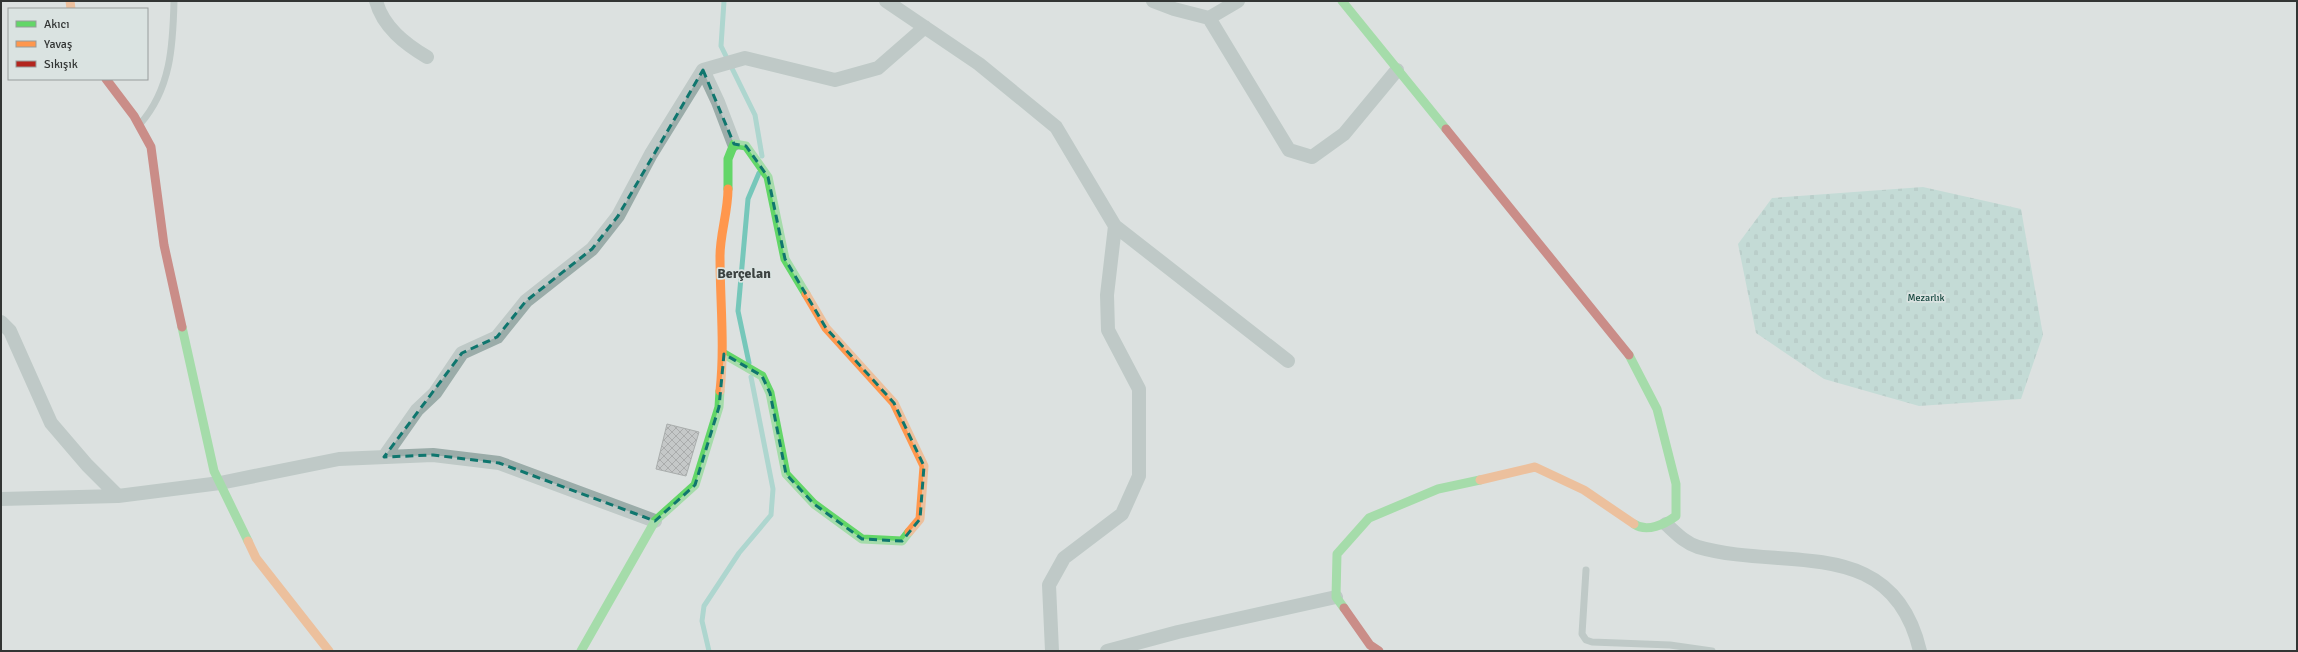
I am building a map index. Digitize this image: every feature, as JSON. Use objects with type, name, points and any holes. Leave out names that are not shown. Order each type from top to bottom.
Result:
[{"type":"street","points":[[376,1],[378,11],[396,35],[427,57]]},
{"type":"street","points":[[886,1],[979,64],[1056,127],[1115,226],[1288,361]]},
{"type":"street","points":[[1153,1],[1174,10],[1208,18],[1238,1]]},
{"type":"street","points":[[1342,1],[1625,348],[1657,409],[1676,484],[1676,516],[1666,524],[1655,527],[1638,527],[1584,490],[1535,467],[1438,489],[1369,518],[1337,554],[1336,597],[1370,645],[1379,651]]},
{"type":"street","points":[[1208,18],[1289,150],[1312,157],[1344,134],[1397,70]]},
{"type":"street","points":[[384,457],[418,410],[435,393],[462,353],[497,337],[526,301],[592,249],[618,216],[651,154],[703,70],[745,58],[835,80],[878,68],[925,27]]},
{"type":"street","points":[[581,651],[655,520],[695,484],[719,407],[724,354],[720,254],[728,206],[728,158],[734,144],[718,102],[703,70]]},
{"type":"street","points":[[107,80],[139,125],[150,147],[164,245],[214,471],[256,558],[329,651]]},
{"type":"street","points":[[724,354],[762,376],[770,393],[786,474],[814,504],[862,539],[902,541],[920,519],[924,466],[894,403],[826,328],[785,259],[768,178],[746,146],[734,144]]},
{"type":"street","points":[[1052,651],[1049,585],[1064,558],[1122,514],[1139,476],[1139,389],[1108,330],[1107,295],[1115,226]]},
{"type":"street","points":[[1,322],[10,331],[51,423],[87,465],[118,496]]},
{"type":"street","points":[[1,499],[118,496],[220,483],[339,459],[433,455],[499,463],[655,520]]},
{"type":"street","points":[[1666,524],[1682,539],[1697,546],[1780,558],[1822,561],[1855,570],[1881,586],[1900,605],[1912,626],[1916,648]]},
{"type":"street","points":[[1107,651],[1178,632],[1336,597]]},
{"type":"lane","points":[[139,125],[151,111],[168,68],[173,35],[174,1]]},
{"type":"lane","points":[[1586,570],[1582,634],[1586,640],[1592,642],[1670,645],[1712,651]]},
{"type":"highlighted area","points":[[703,70],[734,144],[746,146],[768,177],[785,259],[826,328],[894,403],[924,466],[920,519],[902,541],[862,539],[814,504],[786,474],[770,393],[762,376],[724,354],[719,407],[695,485],[655,521],[499,463],[433,455],[384,457],[462,353],[497,337],[526,301],[592,249],[618,216]]},
{"type":"green space","name":"Mezarlık","points":[[1923,187],[2021,209],[2043,335],[2021,399],[1919,406],[1824,379],[1756,333],[1738,244],[1772,198]]},
{"type":"building","points":[[667,424],[699,432],[686,476],[656,469]]},
{"type":"waterway","points":[[724,1],[721,46],[755,115],[762,156]]},
{"type":"waterway","points":[[749,363],[738,311],[748,199],[759,173]]},
{"type":"waterway","points":[[709,651],[702,621],[704,606],[739,553],[771,515],[773,489],[751,377]]},
{"type":"traffic: fast","points":[[1342,1],[1446,129]]},
{"type":"traffic: fast","points":[[728,189],[728,159],[734,144],[746,146],[768,177],[785,259],[806,294]]},
{"type":"traffic: fast","points":[[182,327],[214,471],[248,541]]},
{"type":"traffic: fast","points":[[724,354],[762,376],[770,393],[786,474],[814,504],[862,539],[902,541],[909,532]]},
{"type":"traffic: fast","points":[[1629,355],[1657,409],[1676,484],[1676,516],[1667,522],[1650,528],[1639,527],[1634,524]]},
{"type":"traffic: fast","points":[[581,651],[655,521],[695,485],[719,407],[720,391]]},
{"type":"traffic: fast","points":[[1344,608],[1336,597],[1337,554],[1369,518],[1438,489],[1480,480]]},
{"type":"traffic: slow","points":[[70,1],[71,8]]},
{"type":"traffic: slow","points":[[720,391],[722,340],[720,256],[728,189]]},
{"type":"traffic: slow","points":[[806,294],[826,328],[894,403],[924,466],[920,519],[909,532]]},
{"type":"traffic: slow","points":[[1480,480],[1535,467],[1584,490],[1634,524]]},
{"type":"traffic: slow","points":[[248,541],[256,558],[329,651]]},
{"type":"traffic: jam","points":[[107,80],[134,116],[151,147],[164,245],[182,327]]},
{"type":"traffic: jam","points":[[1446,129],[1629,355]]},
{"type":"traffic: jam","points":[[1344,608],[1370,645],[1379,651]]},
{"type":"district","name":"Berçelan","points":[[744,273]]}]
